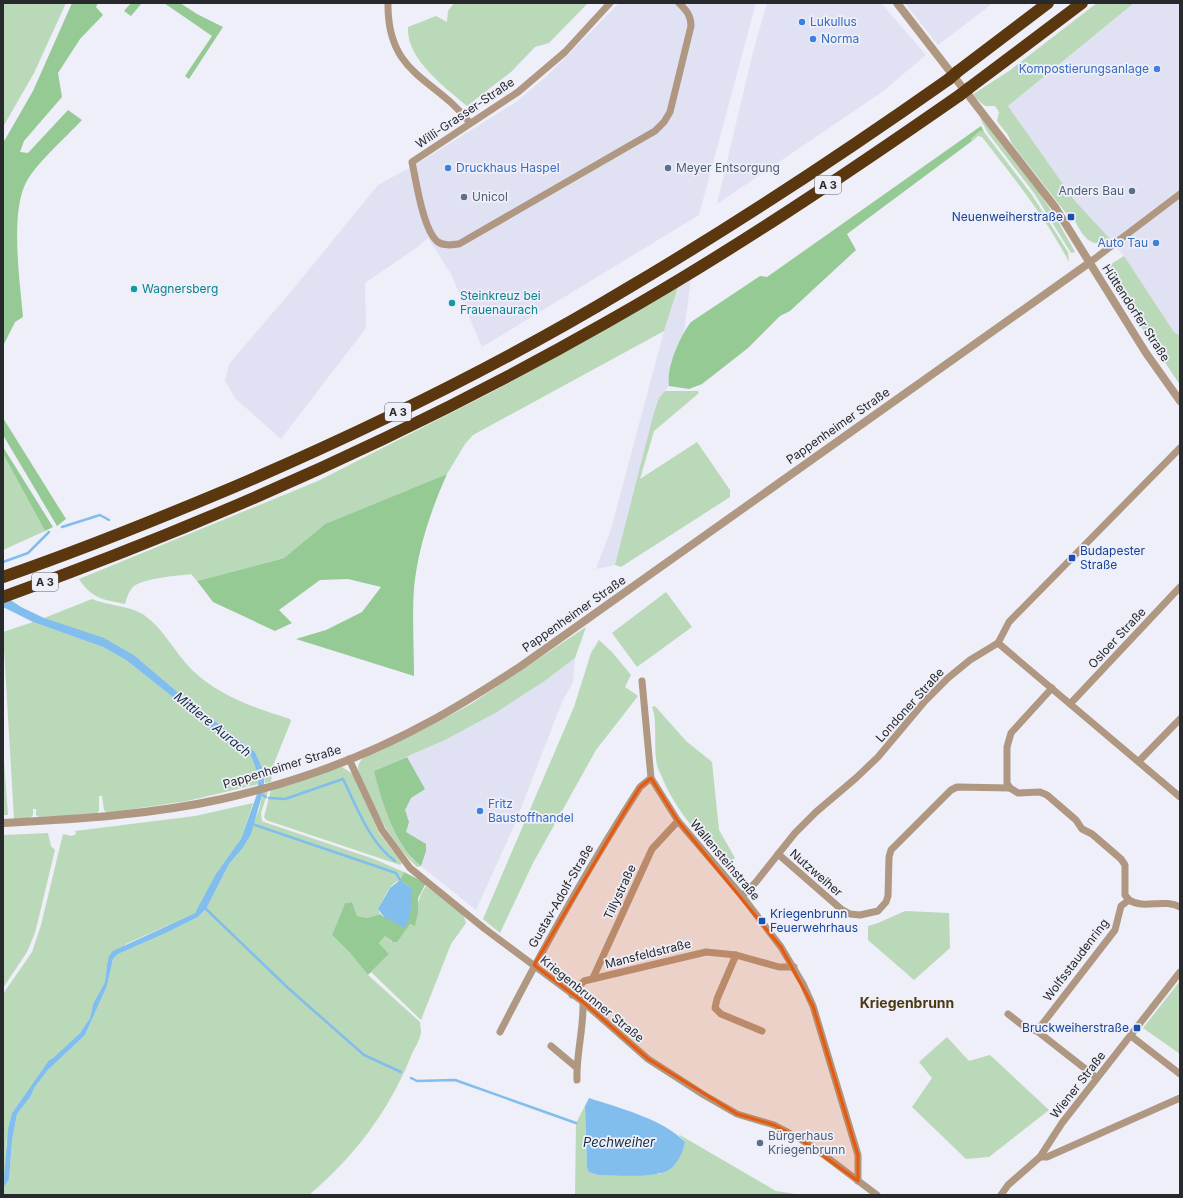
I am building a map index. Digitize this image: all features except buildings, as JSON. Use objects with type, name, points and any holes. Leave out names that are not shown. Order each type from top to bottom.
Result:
[{"type":"highway","name":"A 3","points":[[3,597],[87,567],[196,524],[306,476],[404,430],[564,347],[694,271],[765,227],[959,83],[1048,3]]},
{"type":"highway","name":"A 3","points":[[3,577],[165,516],[300,458],[391,416],[519,350],[627,289],[700,245],[823,166],[959,83],[1082,3]]},
{"type":"street","points":[[388,3],[390,31],[403,60],[416,75],[462,113],[470,123]]},
{"type":"street","name":"Willi-Grasser-Straße","points":[[610,3],[565,52],[518,92],[412,162],[426,220],[434,237],[445,245],[459,244],[655,131],[664,122],[670,112],[691,26],[691,18],[687,11],[678,3]]},
{"type":"street","name":"Hüttendorfer Straße","points":[[897,3],[1034,178],[1064,221],[1146,353],[1180,401]]},
{"type":"street","points":[[1089,262],[1180,194]]},
{"type":"street","name":"Pappenheimer Straße","points":[[3,823],[140,813],[222,799],[279,783],[349,759],[416,729],[465,702],[521,666],[1089,262]]},
{"type":"street","points":[[1180,448],[1009,622],[998,643],[1180,797]]},
{"type":"street","name":"Osloer Straße","points":[[1070,704],[1180,587]]},
{"type":"street","name":"Londoner Straße","points":[[742,896],[756,882],[778,854],[816,812],[878,757],[925,701],[948,678],[970,660],[998,643]]},
{"type":"street","name":"Wallensteinstraße","points":[[642,681],[651,778],[678,821],[742,896],[781,947],[794,967],[813,1006],[844,1106],[858,1155],[858,1181]]},
{"type":"street","points":[[1052,688],[1011,733],[1008,740],[1007,783],[1010,788],[1018,793],[1040,792],[1047,795],[1076,820],[1082,829],[1092,834],[1121,859],[1124,865],[1125,895],[1129,900],[1136,904],[1171,903],[1180,907]]},
{"type":"street","points":[[1139,761],[1180,719]]},
{"type":"street","name":"Kriegenbrunner Straße","points":[[349,759],[382,830],[410,868],[485,929],[583,1002],[648,1059],[737,1114],[774,1125],[797,1137],[816,1149],[876,1195]]},
{"type":"street","name":"Gustav-Adolf-Straße","points":[[500,1032],[534,965],[625,811],[640,787],[651,778]]},
{"type":"street","name":"Nutzweiher","points":[[778,854],[845,912],[856,915],[870,914],[878,911],[884,906],[888,896],[889,857],[891,850],[951,790],[957,787],[1010,788]]},
{"type":"street","name":"Tillystraße","points":[[593,978],[652,849],[678,821]]},
{"type":"street","name":"Wolfsstaudenring","points":[[1037,1031],[1115,930],[1121,906],[1129,900]]},
{"type":"street","name":"Mansfeldstraße","points":[[572,995],[584,981],[695,953],[718,952],[736,955],[773,966],[794,967]]},
{"type":"street","points":[[736,955],[716,999],[715,1008],[721,1014],[762,1031]]},
{"type":"street","name":"Wiener Straße","points":[[1040,1157],[1062,1123],[1180,972]]},
{"type":"street","points":[[577,1080],[576,1067],[583,1002]]},
{"type":"street","points":[[1008,1014],[1026,1028],[1037,1031],[1097,1078]]},
{"type":"street","points":[[1131,1036],[1180,1074]]},
{"type":"street","points":[[551,1046],[576,1067]]},
{"type":"street","points":[[1001,1195],[1008,1185],[1040,1157],[1047,1157],[1180,1098]]},
{"type":"highlighted area","points":[[651,778],[678,821],[781,947],[813,1006],[858,1155],[858,1181],[797,1137],[774,1125],[737,1114],[648,1059],[583,1002],[534,965],[640,787]]},
{"type":"shaded area","points":[[619,3],[756,3],[699,215],[482,347],[451,274],[428,238],[419,246],[365,283],[366,328],[281,439],[235,398],[225,381],[229,364],[294,288],[378,185],[420,162],[516,102],[547,76]]},
{"type":"shaded area","points":[[767,3],[881,3],[926,55],[882,92],[717,204],[753,52]]},
{"type":"shaded area","points":[[905,3],[993,3],[938,45]]},
{"type":"shaded area","points":[[1134,3],[1180,3],[1180,336],[1174,332],[1124,256],[1075,201],[1008,106]]},
{"type":"shaded area","points":[[691,279],[684,331],[668,378],[669,386],[659,398],[615,565],[596,569],[611,529],[664,331],[678,287]]},
{"type":"shaded area","points":[[575,658],[573,682],[562,702],[514,826],[476,910],[411,858],[374,771],[445,740],[497,712],[546,680]]},
{"type":"green space","points":[[3,3],[66,3],[34,73],[3,127]]},
{"type":"green space","points":[[72,3],[98,3],[96,7],[103,15],[80,39],[58,73],[62,97],[24,141],[20,152],[28,153],[68,110],[82,120],[39,164],[28,179],[22,192],[17,226],[17,246],[23,317],[15,322],[3,346],[3,143],[33,91]]},
{"type":"green space","points":[[131,3],[142,3],[131,16],[124,11]]},
{"type":"green space","points":[[164,3],[180,3],[197,14],[223,27],[189,79],[185,76],[212,36]]},
{"type":"green space","points":[[454,3],[588,3],[549,43],[535,47],[511,72],[467,106],[428,71],[413,50],[409,39],[408,27],[436,16],[447,22],[448,11]]},
{"type":"green space","points":[[1097,3],[1134,3],[1008,106],[1075,201],[1110,239],[1096,243],[1086,238],[1072,216],[1069,217],[1012,144],[1008,135],[997,121],[999,112],[995,106],[985,106],[972,95],[1009,71]]},
{"type":"green space","points":[[981,117],[1025,172],[1055,216],[1075,252],[1071,253],[1034,193],[988,133],[980,118]]},
{"type":"green space","points":[[981,126],[984,132],[980,131],[971,139],[972,141],[847,234],[856,250],[790,311],[780,316],[748,348],[702,384],[689,389],[669,386],[670,370],[675,352],[682,335],[691,322],[760,276],[767,277]]},
{"type":"green space","points":[[980,131],[984,132],[1032,195],[1068,252],[1069,262],[1060,245],[1039,213],[982,137],[978,136],[972,141],[971,139]]},
{"type":"green space","points":[[1124,256],[1174,332],[1180,336],[1180,385],[1138,322],[1108,266]]},
{"type":"green space","points":[[678,287],[664,331],[473,435],[465,444],[447,474],[325,524],[284,558],[197,581],[191,574],[144,581],[131,589],[125,604],[99,598],[89,591],[79,579],[318,481],[498,389]]},
{"type":"green space","points":[[665,391],[698,391],[699,393],[654,431],[640,479],[697,442],[730,490],[730,497],[621,567],[615,565],[653,416],[659,398]]},
{"type":"green space","points":[[3,418],[66,519],[57,526],[3,435]]},
{"type":"green space","points":[[3,447],[53,527],[45,531],[3,454]]},
{"type":"green space","points":[[3,454],[45,531],[3,550]]},
{"type":"green space","points":[[447,474],[426,530],[416,573],[413,610],[414,676],[296,639],[326,630],[362,612],[381,587],[348,579],[320,580],[279,610],[292,623],[275,631],[213,602],[197,581],[284,558],[325,524]]},
{"type":"green space","points":[[666,592],[692,627],[637,667],[612,633]]},
{"type":"green space","points":[[92,599],[132,609],[144,615],[158,627],[192,670],[214,687],[251,706],[290,719],[291,721],[273,766],[271,782],[265,783],[265,774],[255,752],[181,695],[135,656],[44,618]]},
{"type":"green space","points":[[33,622],[103,647],[126,660],[213,729],[251,756],[259,777],[259,784],[187,801],[107,813],[104,810],[102,796],[99,796],[99,811],[96,814],[39,817],[36,815],[36,809],[33,809],[33,815],[30,818],[14,819],[3,632]]},
{"type":"green space","points":[[586,627],[575,658],[546,680],[497,712],[445,740],[374,771],[411,858],[421,866],[417,867],[408,859],[387,831],[359,773],[358,767],[361,761],[364,757],[415,734],[471,704]]},
{"type":"green space","points":[[599,640],[612,652],[631,675],[625,687],[638,696],[596,750],[533,863],[500,933],[483,919],[574,707],[591,653]]},
{"type":"green space","points":[[655,706],[686,741],[712,762],[719,830],[735,858],[726,865],[684,816],[664,782],[656,758],[655,720],[652,707]]},
{"type":"green space","points":[[3,748],[8,815],[3,815]]},
{"type":"green space","points":[[407,757],[425,789],[411,798],[405,810],[409,822],[406,832],[426,844],[426,851],[421,866],[404,847],[391,823],[374,771]]},
{"type":"green space","points":[[342,767],[353,774],[379,833],[402,863],[400,865],[266,820],[264,817],[271,790]]},
{"type":"green space","points":[[268,791],[261,813],[262,821],[374,859],[404,872],[400,880],[389,889],[378,909],[380,914],[367,918],[357,916],[352,902],[345,903],[332,935],[350,953],[368,975],[420,1022],[421,1034],[419,1041],[392,1096],[381,1114],[369,1132],[341,1165],[309,1195],[3,1195],[3,1189],[9,1179],[12,1141],[17,1114],[48,1070],[85,1035],[107,986],[113,959],[118,954],[198,917],[206,909],[229,864],[242,849],[259,810],[263,792]]},
{"type":"green space","points":[[253,803],[241,839],[195,913],[126,944],[107,965],[105,982],[93,1004],[90,1018],[80,1033],[49,1060],[12,1113],[6,1144],[5,1179],[3,1181],[3,994],[32,952],[41,925],[63,834],[72,836],[76,834],[75,831],[195,816]]},
{"type":"green space","points":[[48,833],[51,846],[55,850],[35,933],[27,952],[3,988],[3,835]]},
{"type":"green space","points":[[404,872],[426,883],[418,898],[418,913],[415,926],[410,924],[397,942],[393,942],[385,936],[379,943],[389,954],[368,975],[350,953],[332,935],[345,903],[352,902],[357,916],[367,918],[380,914],[384,917],[411,904],[411,888],[400,880]]},
{"type":"green space","points":[[426,886],[463,914],[466,923],[451,944],[421,1020],[371,972],[389,954],[379,943],[385,936],[392,942],[410,924],[415,925],[420,897]]},
{"type":"green space","points":[[905,911],[949,913],[950,948],[914,980],[868,940],[868,926]]},
{"type":"green space","points":[[1180,981],[1180,1054],[1143,1028]]},
{"type":"green space","points":[[947,1037],[969,1061],[990,1055],[1049,1110],[989,1157],[966,1159],[912,1107],[932,1078],[919,1062]]},
{"type":"green space","points":[[585,1106],[587,1168],[589,1172],[599,1175],[660,1174],[685,1142],[678,1134],[776,1191],[802,1195],[575,1195],[576,1123]]},
{"type":"water","name":"Mittlere Aurach","points":[[3,595],[21,607],[44,618],[104,638],[135,656],[181,695],[255,752],[265,774],[263,792],[251,834],[242,849],[229,864],[206,909],[198,917],[118,954],[113,959],[107,986],[85,1035],[48,1070],[17,1114],[12,1141],[9,1179],[3,1189],[8,1129],[12,1113],[49,1060],[80,1033],[90,1018],[93,1004],[105,982],[109,956],[113,951],[195,913],[216,874],[241,839],[257,794],[259,777],[251,756],[213,729],[126,660],[103,647],[33,622],[3,607]]},
{"type":"water","points":[[400,880],[411,888],[412,893],[411,908],[405,928],[384,917],[378,909],[390,888]]},
{"type":"water","name":"Pechweiher","points":[[589,1098],[640,1115],[676,1134],[685,1142],[678,1160],[670,1169],[656,1174],[625,1176],[598,1175],[589,1172],[587,1168],[585,1106]]},
{"type":"waterway","points":[[62,527],[100,515],[109,520]]},
{"type":"waterway","points":[[3,562],[28,553],[49,532]]},
{"type":"waterway","points":[[269,798],[285,799],[343,779],[364,823],[378,844],[395,861]]},
{"type":"waterway","points":[[252,824],[396,873],[400,880]]},
{"type":"waterway","points":[[205,908],[288,988],[364,1055],[401,1072]]},
{"type":"waterway","points":[[411,1078],[417,1081],[455,1080],[576,1123]]},
{"type":"place","name":"Lukullus","points":[[802,22]]},
{"type":"place","name":"Norma","points":[[813,39]]},
{"type":"place","name":"Kompostierungsanlage","points":[[1157,69]]},
{"type":"place","name":"Druckhaus Haspel","points":[[448,168]]},
{"type":"place","name":"Meyer Entsorgung","points":[[668,168]]},
{"type":"place","name":"Anders Bau","points":[[1132,191]]},
{"type":"place","name":"Unicol","points":[[464,197]]},
{"type":"place","name":"Neuenweiherstraße","points":[[1071,217]]},
{"type":"place","name":"Auto Tau","points":[[1156,243]]},
{"type":"place","name":"Wagnersberg","points":[[134,289]]},
{"type":"place","name":"Steinkreuz bei Frauenaurach","points":[[452,303]]},
{"type":"place","name":"Budapester Straße","points":[[1072,558]]},
{"type":"place","name":"Fritz Baustoffhandel","points":[[480,811]]},
{"type":"place","name":"Kriegenbrunn Feuerwehrhaus","points":[[762,921]]},
{"type":"place","name":"Bruckweiherstraße","points":[[1137,1028]]},
{"type":"place","name":"Bürgerhaus Kriegenbrunn","points":[[760,1143]]},
{"type":"district","name":"Kriegenbrunn","points":[[907,1003]]}]
